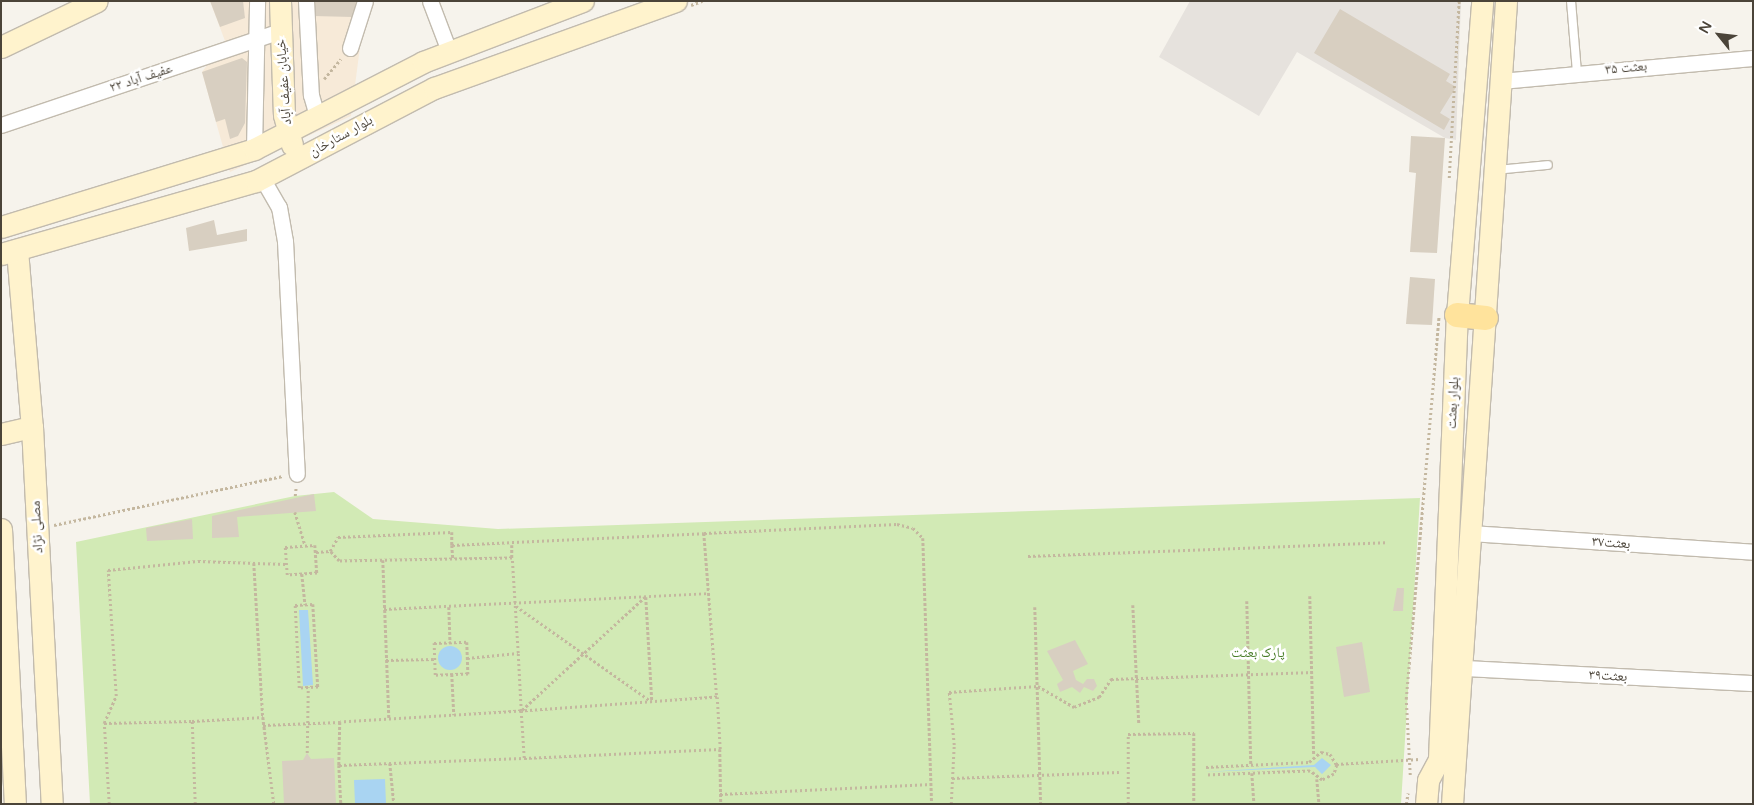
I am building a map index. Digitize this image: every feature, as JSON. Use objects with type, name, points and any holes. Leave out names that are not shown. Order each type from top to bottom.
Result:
[{"type":"main road","points":[[1,47],[97,1]]},
{"type":"main road","name":"خیابان عفیف آباد","points":[[280,1],[288,134],[298,160]]},
{"type":"main road","name":"بلوار ستارخان","points":[[1,227],[254,150],[449,51],[583,1]]},
{"type":"main road","name":"بلوار ستارخان","points":[[9,252],[262,178],[434,88],[676,1]]},
{"type":"main road","name":"بلوار بعثت","points":[[1426,804],[1428,780],[1439,759],[1449,314],[1482,1]]},
{"type":"main road","name":"بلوار بعثت","points":[[1452,804],[1464,668],[1470,533],[1506,1]]},
{"type":"main road","name":"مصلی نژاد","points":[[9,252],[32,427],[52,804]]},
{"type":"main road","points":[[1449,314],[1486,318]]},
{"type":"main road","points":[[1,434],[32,427]]},
{"type":"main road","points":[[1,528],[7,759],[16,804]]},
{"type":"street","points":[[254,150],[258,39],[257,1]]},
{"type":"street","points":[[306,1],[310,95],[318,119]]},
{"type":"street","points":[[350,48],[365,1]]},
{"type":"street","points":[[430,1],[449,51]]},
{"type":"street","name":"عفیف آباد ۲۲","points":[[1,125],[281,31]]},
{"type":"street","name":"۳۵ بعثت","points":[[1500,81],[1577,72],[1753,58]]},
{"type":"street","points":[[262,178],[279,207],[285,241],[297,474]]},
{"type":"street","name":"بعثت۳۷","points":[[1470,533],[1753,552]]},
{"type":"street","name":"بعثت۳۹","points":[[1464,668],[1753,683]]},
{"type":"lane","points":[[1571,1],[1577,72]]},
{"type":"lane","points":[[1496,170],[1548,165]]},
{"type":"path","points":[[1448,187],[1460,1]]},
{"type":"path","points":[[1406,804],[1413,758],[1406,698],[1436,321],[1449,314]]},
{"type":"path","points":[[37,526],[297,474]]},
{"type":"path","points":[[295,512],[306,545]]},
{"type":"path","points":[[452,545],[512,544],[897,524],[923,538],[932,804]]},
{"type":"path","points":[[330,551],[338,537],[452,532],[453,558]]},
{"type":"path","points":[[704,533],[717,697],[721,804]]},
{"type":"path","points":[[1028,556],[1386,542]]},
{"type":"path","points":[[512,544],[524,758]]},
{"type":"path","points":[[306,545],[315,545],[317,573],[287,575],[285,546],[306,545]]},
{"type":"path","points":[[316,552],[330,551]]},
{"type":"path","points":[[330,551],[339,561],[512,558]]},
{"type":"path","points":[[382,560],[389,718]]},
{"type":"path","points":[[109,804],[104,723],[116,696],[108,570],[198,561],[286,564]]},
{"type":"path","points":[[254,563],[263,725],[274,804]]},
{"type":"path","points":[[302,574],[305,605]]},
{"type":"path","points":[[384,609],[515,605],[709,593]]},
{"type":"path","points":[[1206,767],[1309,762],[1314,755],[1314,672],[1310,596]]},
{"type":"path","points":[[521,711],[646,597]]},
{"type":"path","points":[[646,597],[652,702]]},
{"type":"path","points":[[1247,601],[1251,765]]},
{"type":"path","points":[[313,604],[318,687],[308,687],[299,688],[295,606],[313,604]]},
{"type":"path","points":[[515,605],[652,702]]},
{"type":"path","points":[[1133,606],[1139,724]]},
{"type":"path","points":[[448,607],[450,643]]},
{"type":"path","points":[[1035,607],[1041,804]]},
{"type":"path","points":[[467,642],[468,674],[434,675],[434,643],[450,643],[467,642]]},
{"type":"path","points":[[467,658],[518,653]]},
{"type":"path","points":[[386,660],[434,659]]},
{"type":"path","points":[[951,804],[949,692],[1038,686],[1074,707],[1099,697],[1111,679],[1314,672]]},
{"type":"path","points":[[452,674],[454,715]]},
{"type":"path","points":[[307,753],[308,687]]},
{"type":"path","points":[[263,725],[521,711],[717,697]]},
{"type":"path","points":[[104,723],[263,717]]},
{"type":"path","points":[[192,721],[195,804]]},
{"type":"path","points":[[340,722],[341,804]]},
{"type":"path","points":[[1128,804],[1128,734],[1194,733],[1194,804]]},
{"type":"path","points":[[340,765],[720,749]]},
{"type":"path","points":[[1314,755],[1330,754],[1336,764]]},
{"type":"path","points":[[1336,764],[1413,758],[1439,759]]},
{"type":"path","points":[[390,762],[394,804]]},
{"type":"path","points":[[1317,779],[1330,777],[1336,764]]},
{"type":"path","points":[[1206,775],[1310,771],[1317,779],[1319,804]]},
{"type":"path","points":[[952,778],[1119,772]]},
{"type":"path","points":[[1252,773],[1254,804]]},
{"type":"path","points":[[720,794],[932,784]]},
{"type":"shaded area","points":[[210,1],[366,1],[351,116],[230,172],[202,72],[225,41]]},
{"type":"shaded area","points":[[1190,1],[1461,1],[1456,140],[1445,138],[1297,52],[1259,116],[1159,57]]},
{"type":"green space","name":"پارک بعثت","points":[[334,492],[373,519],[498,529],[1420,498],[1401,804],[90,804],[76,542],[295,496]]},
{"type":"water","points":[[299,610],[308,610],[313,685],[303,686]]},
{"type":"water","points":[[450,646],[458,650],[462,658],[458,666],[450,670],[442,666],[438,658],[442,650]]},
{"type":"water","points":[[1322,758],[1331,765],[1322,774],[1315,767],[1205,772],[1314,765]]},
{"type":"water","points":[[385,779],[386,804],[355,804],[354,780]]},
{"type":"building","points":[[210,1],[243,1],[245,18],[220,27]]},
{"type":"building","points":[[313,1],[356,2],[353,17],[313,16]]},
{"type":"building","points":[[1340,9],[1450,74],[1446,81],[1456,87],[1440,113],[1450,119],[1444,130],[1314,53]]},
{"type":"building","points":[[242,58],[247,62],[245,123],[238,136],[230,139],[225,119],[216,122],[202,72]]},
{"type":"building","points":[[1411,136],[1445,138],[1437,253],[1410,252],[1416,173],[1409,172]]},
{"type":"building","points":[[214,220],[217,235],[247,229],[247,241],[189,251],[186,228]]},
{"type":"building","points":[[1410,277],[1435,279],[1432,325],[1406,324]]},
{"type":"building","points":[[314,494],[316,511],[237,517],[239,537],[212,538],[212,516]]},
{"type":"building","points":[[192,519],[193,539],[147,541],[146,528]]},
{"type":"building","points":[[1397,588],[1404,588],[1403,611],[1393,611]]},
{"type":"building","points":[[1075,640],[1088,664],[1073,671],[1076,680],[1083,684],[1087,679],[1094,679],[1097,686],[1093,691],[1084,687],[1080,693],[1072,687],[1060,692],[1057,684],[1063,680],[1047,651]]},
{"type":"building","points":[[1362,642],[1370,692],[1344,697],[1336,647]]},
{"type":"building","points":[[307,753],[311,759],[334,758],[336,804],[284,804],[282,761],[303,760]]}]
